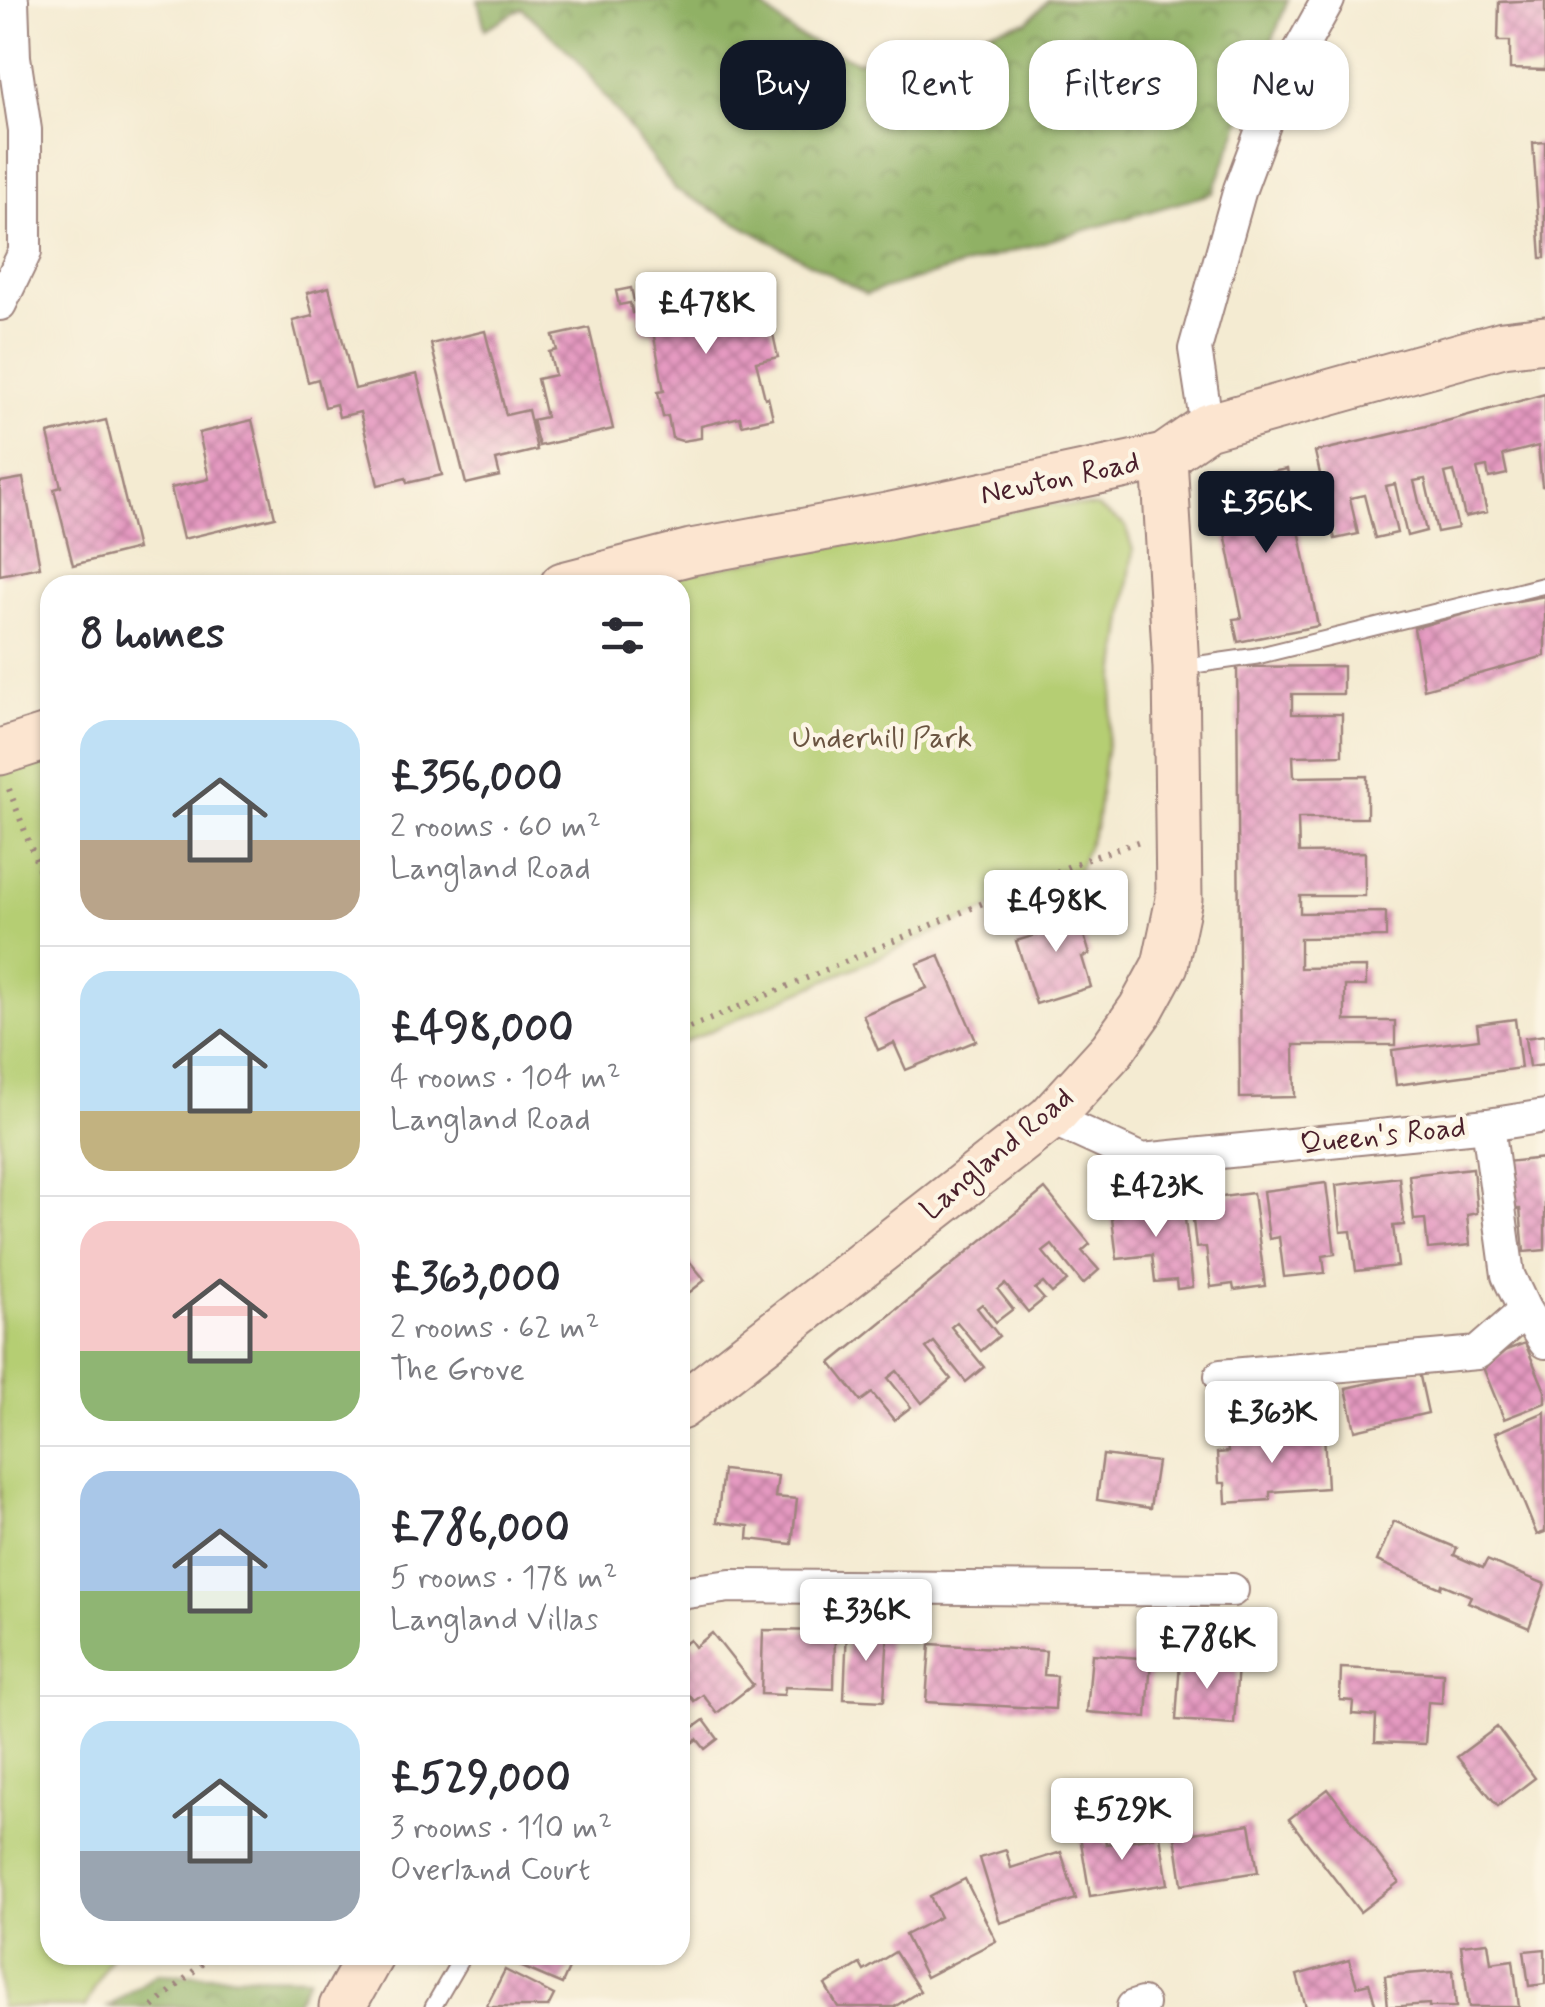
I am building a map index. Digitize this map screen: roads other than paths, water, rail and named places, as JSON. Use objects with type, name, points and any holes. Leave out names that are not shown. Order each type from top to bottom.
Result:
[{"type":"main road","name":"Newton Road","points":[[602,575],[692,552],[887,516],[1164,456],[1207,428],[1503,344],[1545,339]]},
{"type":"main road","name":"Langland Road","points":[[690,1399],[1050,1118],[1112,1050],[1164,966],[1179,899],[1176,668],[1164,456]]},
{"type":"main road","points":[[2,763],[40,742]]},
{"type":"main road","points":[[342,2007],[365,1965]]},
{"type":"street","points":[[0,304],[25,252],[12,0]]},
{"type":"street","points":[[1207,428],[1195,349],[1240,188],[1275,96],[1328,0]]},
{"type":"street","name":"Queen's Road","points":[[1050,1118],[1142,1160],[1545,1116]]},
{"type":"street","points":[[1488,1125],[1508,1275],[1525,1312],[1545,1342]]},
{"type":"street","points":[[1222,1376],[1477,1353],[1525,1312]]},
{"type":"street","points":[[690,1592],[730,1586],[1232,1590]]},
{"type":"lane","points":[[1176,668],[1257,656],[1545,585]]},
{"type":"lane","points":[[433,2007],[456,1965]]},
{"type":"park label","name":"Underhill Park","points":[[882,738]]}]
